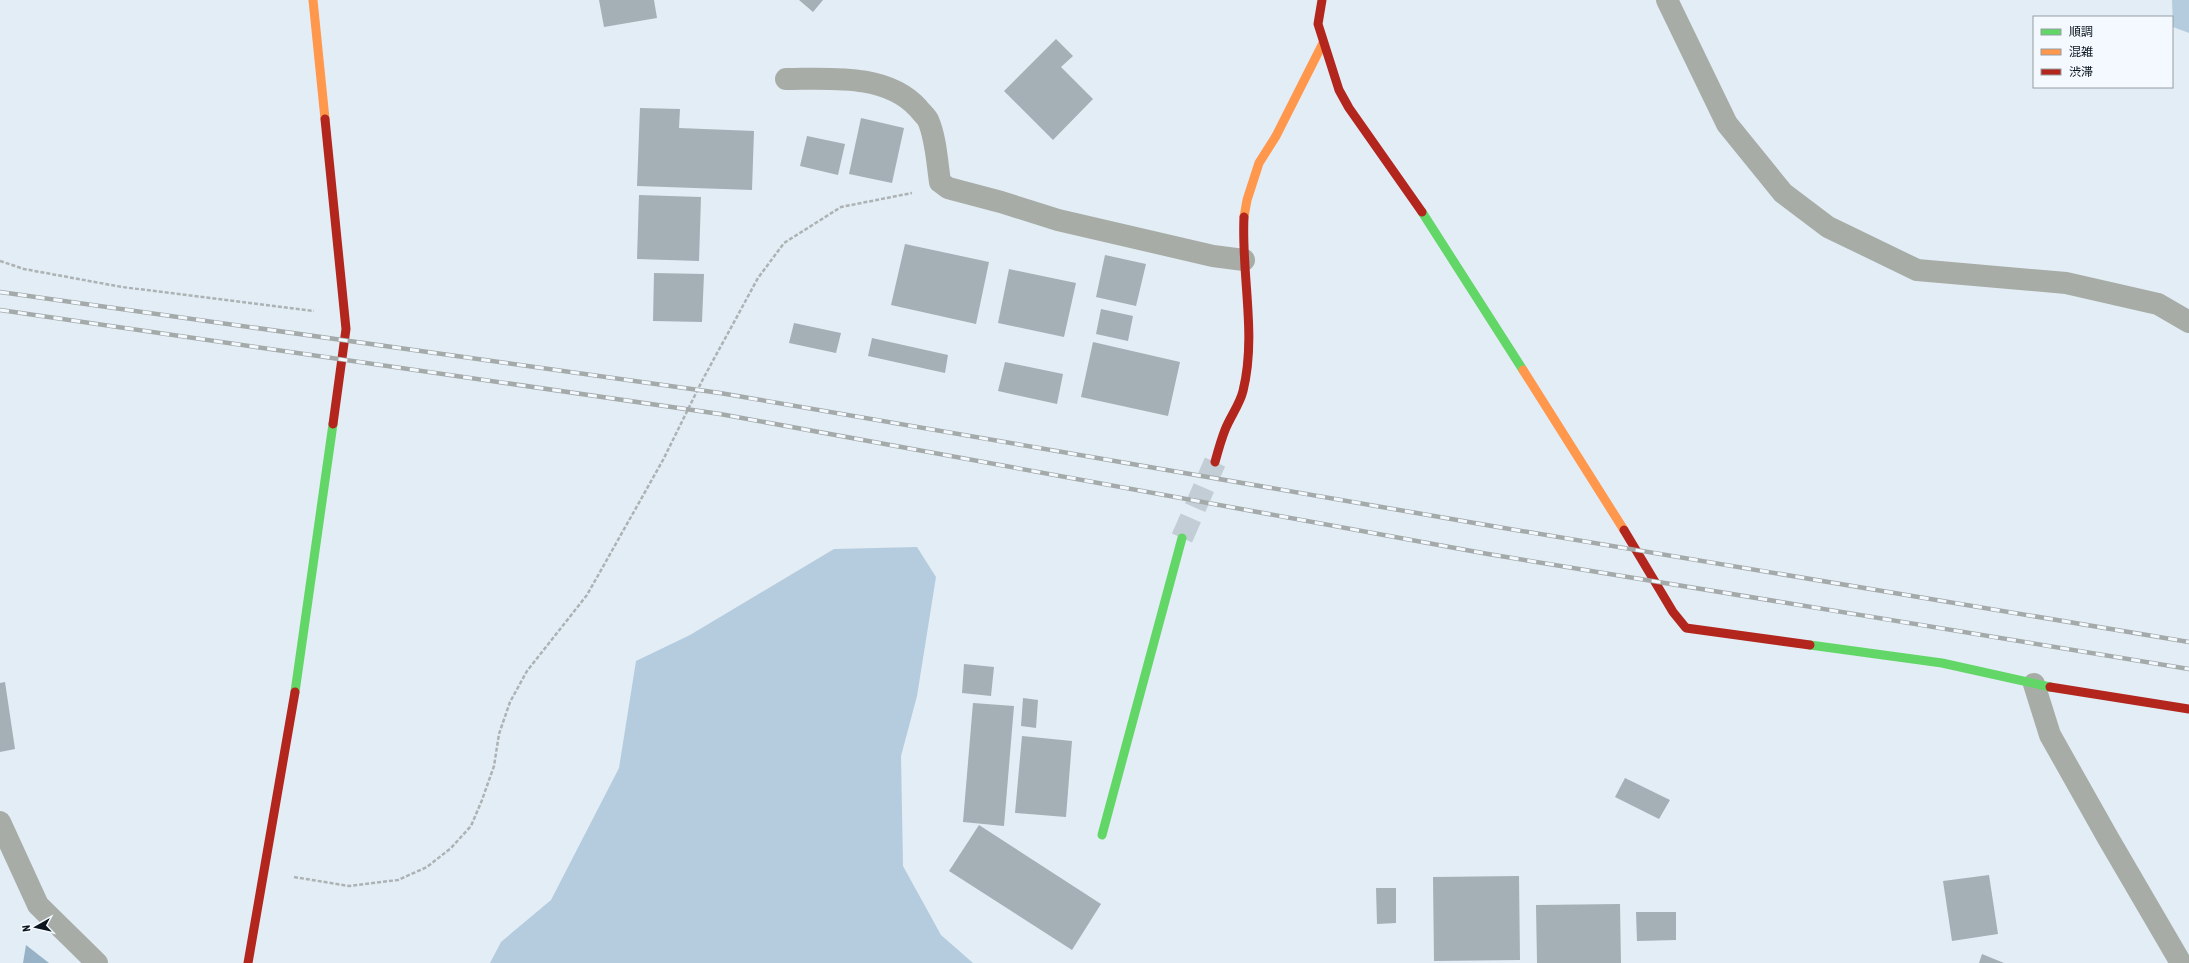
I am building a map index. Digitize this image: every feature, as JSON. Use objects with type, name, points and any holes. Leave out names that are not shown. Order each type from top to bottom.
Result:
[{"type":"street","points":[[248,963],[298,674],[346,328],[313,0]]},
{"type":"street","points":[[1322,0],[1318,24],[1322,43],[1339,90],[1349,108],[1422,213],[1601,492],[1673,612],[1686,628],[1942,662],[2034,684],[2189,709]]},
{"type":"street","points":[[1667,0],[1727,124],[1783,193],[1828,227],[1917,270],[2066,284],[2158,304],[2189,322]]},
{"type":"street","points":[[1214,462],[1225,430],[1243,392],[1248,354],[1249,305],[1244,260],[1244,218],[1247,200],[1259,163],[1276,136],[1322,43]]},
{"type":"street","points":[[786,79],[847,80],[882,85],[911,100],[927,119],[936,152],[940,182],[948,188],[1001,202],[1058,220],[1212,256],[1244,260]]},
{"type":"street","points":[[1102,835],[1152,644],[1182,538]]},
{"type":"street","points":[[2034,684],[2050,735],[2181,963]]},
{"type":"street","points":[[0,822],[38,905],[97,963]]},
{"type":"path","points":[[264,873],[349,886],[367,885],[398,880],[427,867],[451,848],[471,826],[474,820],[494,766],[499,734],[510,702],[527,671],[587,595],[662,460],[755,284],[784,243],[841,207],[890,197],[948,188]]},
{"type":"path","points":[[0,262],[24,269],[122,287],[317,312],[345,311]]},
{"type":"shaded area","points":[[2172,0],[2189,0],[2189,33],[2173,27]]},
{"type":"shaded area","points":[[917,547],[936,577],[917,696],[901,756],[903,866],[941,935],[973,963],[490,963],[501,942],[551,900],[619,768],[636,661],[690,635],[834,549]]},
{"type":"shaded area","points":[[26,945],[49,963],[23,963]]},
{"type":"building","points":[[599,0],[654,0],[657,18],[604,27]]},
{"type":"building","points":[[799,0],[823,0],[813,12]]},
{"type":"building","points":[[1056,39],[1073,56],[1061,67],[1093,99],[1053,140],[1004,91]]},
{"type":"building","points":[[640,108],[680,109],[679,128],[754,131],[752,190],[637,186]]},
{"type":"building","points":[[861,118],[904,128],[892,183],[849,174]]},
{"type":"building","points":[[807,136],[845,144],[838,175],[800,166]]},
{"type":"building","points":[[639,195],[701,197],[699,261],[637,259]]},
{"type":"building","points":[[905,244],[989,262],[976,324],[891,305]]},
{"type":"building","points":[[1105,255],[1146,264],[1136,306],[1096,297]]},
{"type":"building","points":[[1009,269],[1076,283],[1064,337],[998,323]]},
{"type":"building","points":[[654,273],[704,274],[702,322],[653,321]]},
{"type":"building","points":[[1101,309],[1133,316],[1128,341],[1096,334]]},
{"type":"building","points":[[794,323],[841,333],[836,353],[789,343]]},
{"type":"building","points":[[872,338],[948,355],[945,373],[868,356]]},
{"type":"building","points":[[1093,342],[1180,362],[1168,416],[1081,397]]},
{"type":"building","points":[[1005,362],[1063,374],[1057,404],[998,391]]},
{"type":"building","points":[[964,664],[994,667],[991,696],[962,693]]},
{"type":"building","points":[[5,682],[15,749],[0,752],[0,683]]},
{"type":"building","points":[[1023,698],[1038,700],[1036,728],[1021,726]]},
{"type":"building","points":[[973,703],[1014,706],[1004,826],[963,822]]},
{"type":"building","points":[[1022,736],[1072,741],[1066,817],[1015,813]]},
{"type":"building","points":[[1625,778],[1670,800],[1659,819],[1615,797]]},
{"type":"building","points":[[979,825],[1101,904],[1072,950],[949,871]]},
{"type":"building","points":[[1989,875],[1998,934],[1952,941],[1943,881]]},
{"type":"building","points":[[1519,876],[1520,960],[1434,961],[1433,877]]},
{"type":"building","points":[[1376,888],[1396,888],[1396,923],[1377,924]]},
{"type":"building","points":[[1620,904],[1621,963],[1537,963],[1536,905]]},
{"type":"building","points":[[1636,912],[1676,912],[1676,940],[1637,941]]},
{"type":"building","points":[[1982,954],[2004,963],[1979,963]]},
{"type":"tunnel","points":[[1182,538],[1215,462]]},
{"type":"railway","points":[[0,292],[720,393],[1492,526],[2189,642]]},
{"type":"railway","points":[[0,310],[720,414],[1488,554],[2189,669]]},
{"type":"traffic: fast","points":[[1422,212],[1523,370]]},
{"type":"traffic: fast","points":[[295,692],[333,424]]},
{"type":"traffic: fast","points":[[1102,835],[1182,538]]},
{"type":"traffic: fast","points":[[1810,645],[1942,663],[2050,687]]},
{"type":"traffic: slow","points":[[313,0],[325,119]]},
{"type":"traffic: slow","points":[[1244,217],[1247,200],[1259,163],[1276,136],[1323,43]]},
{"type":"traffic: slow","points":[[1523,370],[1624,530]]},
{"type":"traffic: jam","points":[[1322,0],[1318,24],[1339,90],[1349,108],[1422,212]]},
{"type":"traffic: jam","points":[[325,119],[346,329],[333,424]]},
{"type":"traffic: jam","points":[[1215,462],[1225,430],[1242,396],[1247,370],[1249,326],[1244,217]]},
{"type":"traffic: jam","points":[[1624,530],[1673,612],[1686,628],[1810,645]]},
{"type":"traffic: jam","points":[[2050,687],[2189,709]]},
{"type":"traffic: jam","points":[[248,963],[295,692]]}]
